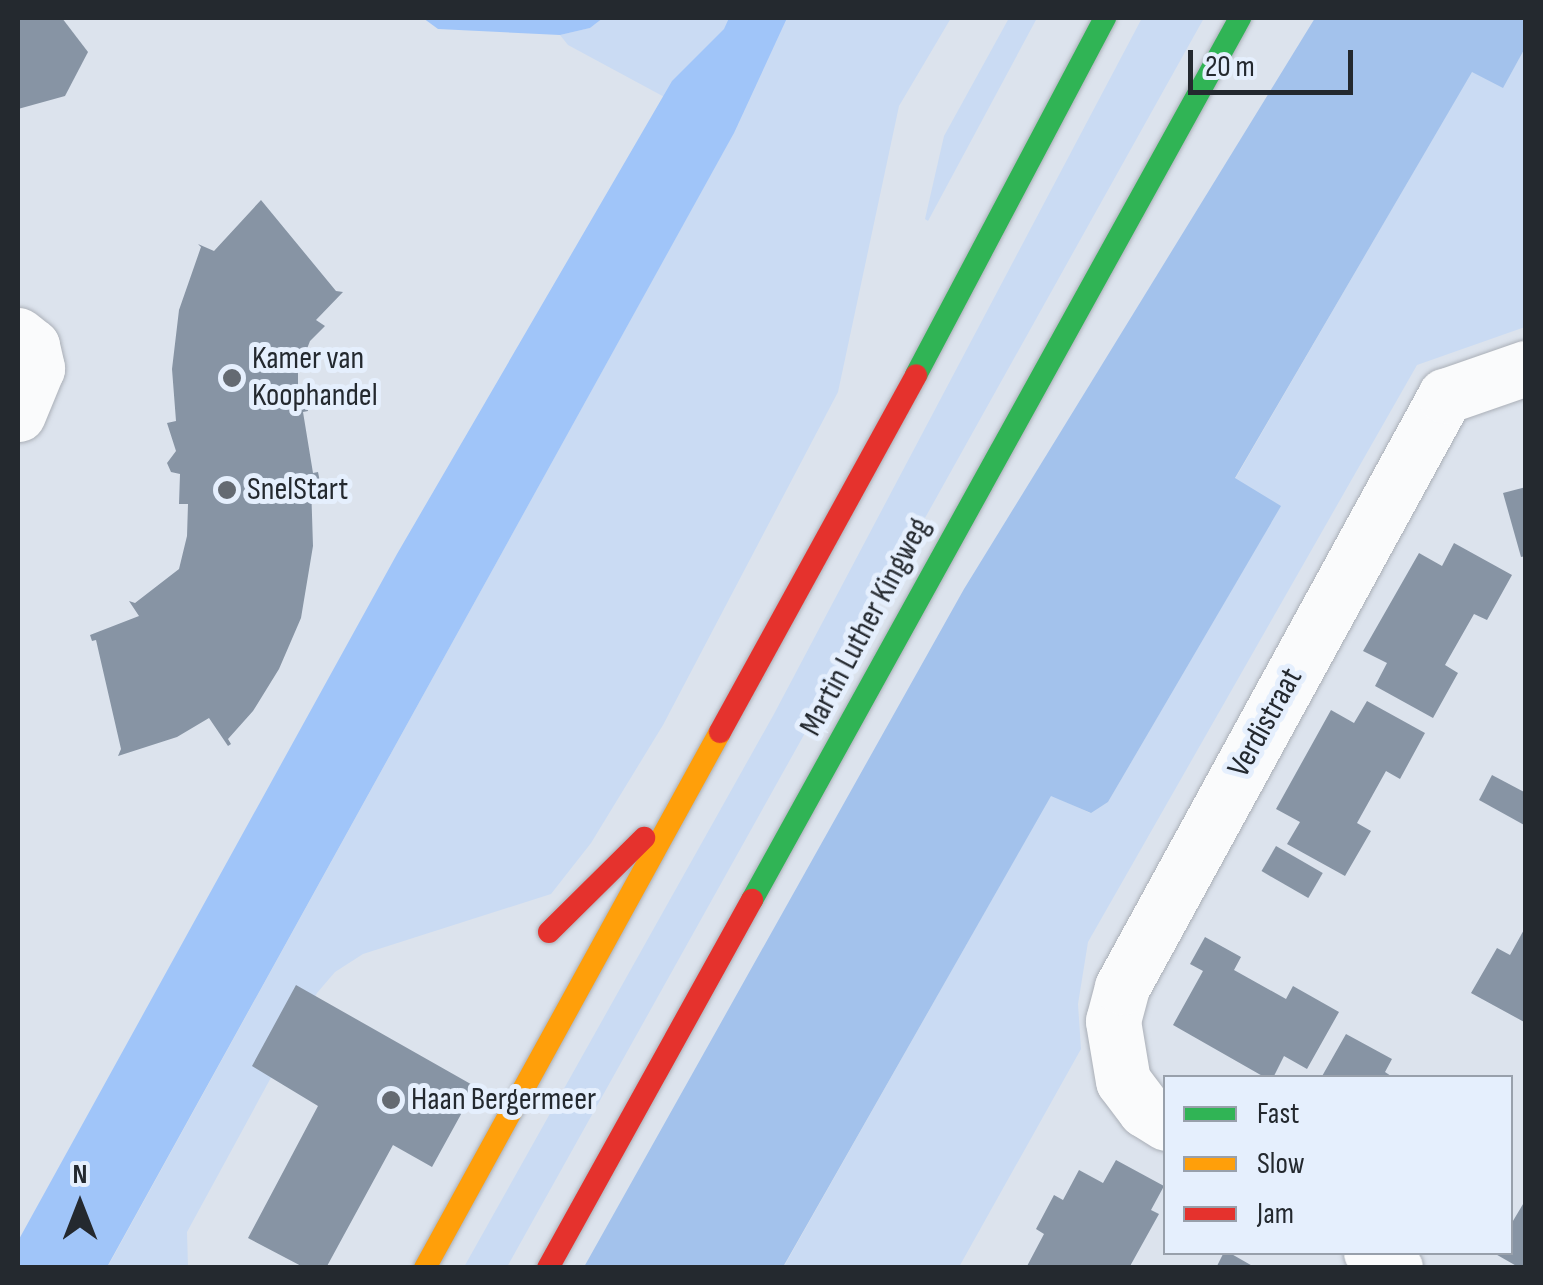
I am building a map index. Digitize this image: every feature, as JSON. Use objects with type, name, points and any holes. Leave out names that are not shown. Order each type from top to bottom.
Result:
[{"type":"highway","points":[[424,1268],[974,270],[1105,18]]},
{"type":"highway","name":"Martin Luther Kingweg","points":[[548,1268],[1240,18]]},
{"type":"highway","points":[[549,932],[689,793]]},
{"type":"street","points":[[18,335],[32,346],[36,368],[18,414]]},
{"type":"street","name":"Verdistraat","points":[[1163,1121],[1145,1110],[1123,1081],[1113,1021],[1122,987],[1445,396],[1526,368]]},
{"type":"shaded area","points":[[423,18],[603,18],[590,28],[560,35],[438,29]]},
{"type":"shaded area","points":[[603,18],[951,18],[899,106],[838,392],[663,725],[591,843],[551,894],[363,954],[335,972],[317,993],[187,1232],[188,1267],[107,1268],[733,134],[568,45],[560,35],[590,28]]},
{"type":"shaded area","points":[[729,18],[787,18],[734,133],[107,1267],[18,1267],[18,1241],[397,554],[672,81],[724,29]]},
{"type":"shaded area","points":[[1009,18],[1037,18],[928,221],[925,219],[944,136]]},
{"type":"shaded area","points":[[1142,18],[1204,18],[507,1267],[464,1267],[774,714]]},
{"type":"shaded area","points":[[1315,18],[1525,18],[1525,48],[1503,88],[1472,72],[1235,478],[1281,506],[1108,802],[1091,813],[1051,796],[783,1267],[584,1267],[964,589]]},
{"type":"shaded area","points":[[1525,48],[1525,327],[1417,365],[1088,942],[1078,1004],[1081,1049],[959,1267],[783,1268],[1051,795],[1090,813],[1108,802],[1280,507],[1235,479],[1472,71],[1503,87]]},
{"type":"building","points":[[18,18],[62,18],[88,52],[65,96],[18,109]]},
{"type":"building","points":[[261,200],[336,291],[343,292],[316,320],[325,326],[310,341],[298,372],[298,402],[307,401],[308,411],[303,412],[313,473],[318,472],[320,482],[311,484],[313,546],[301,618],[279,669],[253,711],[228,739],[231,744],[228,746],[209,718],[177,737],[118,756],[121,749],[96,640],[92,641],[90,635],[139,616],[129,601],[135,603],[179,569],[187,536],[188,504],[179,504],[180,474],[171,472],[167,463],[176,451],[167,423],[176,421],[172,369],[179,310],[201,247],[198,244],[214,251]]},
{"type":"building","points":[[1526,487],[1526,556],[1521,557],[1503,493]]},
{"type":"building","points":[[1454,543],[1512,575],[1487,620],[1474,614],[1445,665],[1458,673],[1433,718],[1375,686],[1387,663],[1363,651],[1419,553],[1442,566]]},
{"type":"building","points":[[1367,701],[1425,733],[1400,779],[1386,771],[1357,823],[1371,831],[1345,876],[1287,844],[1300,822],[1276,809],[1331,710],[1354,723]]},
{"type":"building","points":[[1492,775],[1526,793],[1526,826],[1479,800]]},
{"type":"building","points":[[1276,846],[1323,873],[1308,898],[1262,871]]},
{"type":"building","points":[[1526,926],[1526,1023],[1471,993],[1497,948],[1510,955]]},
{"type":"building","points":[[1205,937],[1241,957],[1234,970],[1286,999],[1293,986],[1339,1012],[1307,1069],[1284,1056],[1274,1075],[1261,1075],[1173,1025],[1203,971],[1190,964]]},
{"type":"building","points":[[296,985],[476,1087],[432,1167],[393,1145],[326,1268],[305,1268],[248,1238],[318,1106],[252,1066]]},
{"type":"building","points":[[1346,1034],[1392,1059],[1385,1072],[1390,1075],[1323,1075]]},
{"type":"building","points":[[1116,1160],[1163,1185],[1151,1210],[1159,1214],[1129,1268],[1026,1268],[1044,1234],[1036,1229],[1054,1195],[1063,1200],[1079,1170],[1103,1183]]},
{"type":"building","points":[[1526,1199],[1526,1268],[1497,1255],[1513,1255],[1513,1221]]},
{"type":"building","points":[[1222,1255],[1233,1255],[1256,1268],[1216,1268]]},
{"type":"traffic: fast","points":[[916,375],[1105,18]]},
{"type":"traffic: fast","points":[[752,900],[1240,18]]},
{"type":"traffic: slow","points":[[425,1268],[720,732]]},
{"type":"traffic: jam","points":[[720,732],[916,375]]},
{"type":"traffic: jam","points":[[549,932],[644,838]]},
{"type":"traffic: jam","points":[[548,1268],[752,900]]},
{"type":"place","name":"Kamer van Koophandel","points":[[232,378]]},
{"type":"place","name":"SnelStart","points":[[227,490]]},
{"type":"place","name":"Haan Bergermeer","points":[[391,1100]]}]
